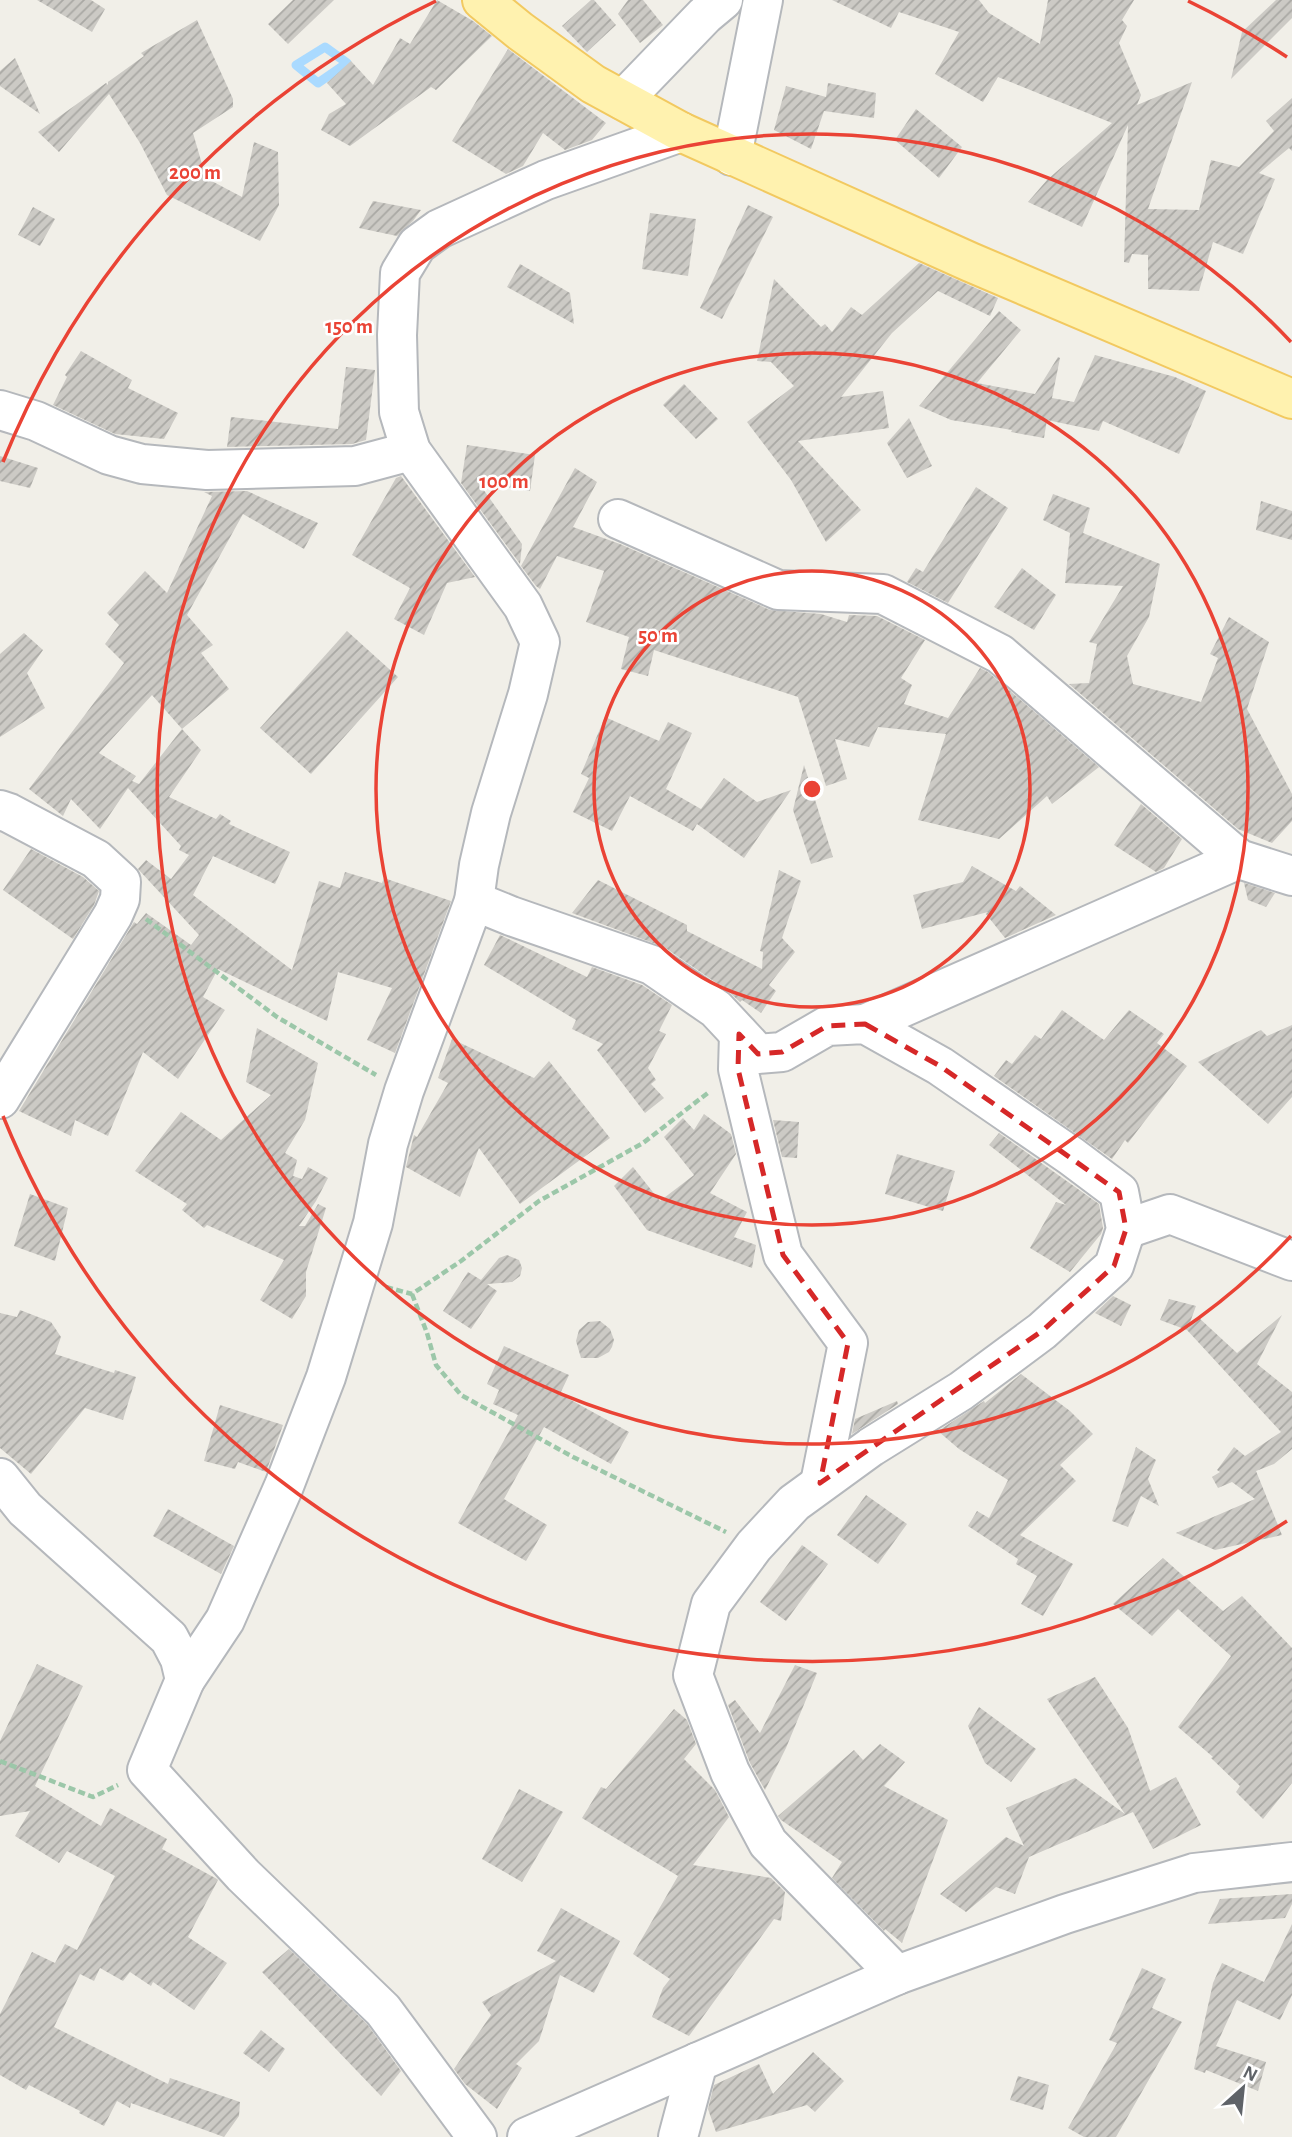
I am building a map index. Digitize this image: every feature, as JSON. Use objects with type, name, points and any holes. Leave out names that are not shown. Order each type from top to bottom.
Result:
[{"type":"main road","points":[[482,0],[582,76],[681,132],[970,262],[1292,398]]},
{"type":"street","points":[[623,100],[705,15],[723,0]]},
{"type":"street","points":[[733,156],[755,53],[763,0]]},
{"type":"street","points":[[477,2137],[383,2010],[243,1875],[147,1770],[185,1680],[225,1620],[284,1486],[326,1377],[373,1223],[388,1144],[404,1091],[474,901],[491,813],[528,694],[540,642],[523,606],[411,451],[399,412],[397,335],[400,273],[417,245],[439,229],[546,180],[681,132]]},
{"type":"street","points":[[0,410],[36,421],[109,455],[142,464],[207,470],[355,466],[411,451]]},
{"type":"street","points":[[618,519],[778,590],[883,594],[1000,654],[1239,859],[1292,876]]},
{"type":"street","points":[[0,810],[96,859],[121,882],[120,899],[0,1099]]},
{"type":"street","points":[[739,1052],[782,1052],[827,1026],[865,1024],[1239,859]]},
{"type":"street","points":[[474,901],[652,965],[716,1009],[739,1052],[783,1255],[848,1343],[820,1483]]},
{"type":"street","points":[[865,1024],[940,1066],[1119,1192],[1126,1229],[1114,1266],[1042,1331],[961,1391],[871,1447],[794,1503],[754,1546],[711,1604],[693,1675],[730,1772],[768,1843],[897,1975]]},
{"type":"street","points":[[1126,1229],[1170,1214],[1292,1261]]},
{"type":"street","points":[[0,1478],[25,1509],[169,1638],[180,1659],[185,1680]]},
{"type":"street","points":[[527,2137],[897,1975],[1065,1914],[1194,1873],[1292,1863]]},
{"type":"street","points":[[678,2137],[698,2062]]},
{"type":"path","points":[[120,899],[276,1017],[404,1091]]},
{"type":"path","points":[[355,1279],[412,1294],[461,1261],[539,1201],[643,1143],[739,1052]]},
{"type":"path","points":[[412,1294],[428,1333],[436,1365],[461,1395],[573,1457],[754,1546]]},
{"type":"path","points":[[0,1760],[93,1797],[147,1770]]},
{"type":"highlighted area","points":[[865,1024],[940,1066],[1119,1192],[1126,1229],[1114,1266],[1042,1331],[820,1483],[848,1343],[783,1255],[738,1069],[739,1034],[758,1054],[782,1052],[827,1026]]},
{"type":"building","points":[[37,0],[91,0],[105,9],[92,32]]},
{"type":"building","points":[[293,0],[334,0],[288,44],[268,24]]},
{"type":"building","points":[[437,0],[473,21],[492,36],[436,90],[431,87],[350,146],[321,130],[329,114],[346,104],[327,83],[351,61],[373,85],[400,38],[410,44]]},
{"type":"building","points":[[594,0],[616,25],[587,52],[562,26]]},
{"type":"building","points":[[628,0],[643,0],[663,25],[640,43],[618,14]]},
{"type":"building","points":[[832,0],[979,0],[989,13],[1040,44],[1048,0],[1134,0],[1122,20],[1127,26],[1119,43],[1141,95],[1137,105],[1192,82],[1148,209],[1199,210],[1211,160],[1239,167],[1274,131],[1266,121],[1292,98],[1292,151],[1289,148],[1259,173],[1275,179],[1243,254],[1213,242],[1199,291],[1148,289],[1148,255],[1132,254],[1129,263],[1124,262],[1128,125],[1082,227],[1028,202],[1047,180],[1112,123],[998,77],[983,102],[935,74],[959,32],[899,12],[891,28]]},
{"type":"building","points":[[1276,0],[1292,0],[1292,18],[1231,79],[1242,32]]},
{"type":"building","points":[[197,20],[233,99],[233,107],[193,133],[206,178],[242,197],[254,142],[278,152],[279,205],[260,241],[167,195],[140,143],[109,94],[59,152],[38,132],[106,83],[108,85],[108,82],[144,56],[141,53]]},
{"type":"building","points":[[508,49],[606,123],[592,140],[565,150],[543,133],[523,166],[506,174],[452,141]]},
{"type":"building","points":[[15,58],[40,114],[0,86],[0,71]]},
{"type":"building","points":[[828,83],[876,93],[874,118],[824,111],[811,149],[774,130],[786,86],[826,97]]},
{"type":"building","points":[[916,109],[962,147],[939,178],[895,140]]},
{"type":"building","points":[[373,201],[421,210],[397,236],[359,228]]},
{"type":"building","points":[[748,205],[773,217],[722,319],[700,308]]},
{"type":"building","points":[[33,207],[55,219],[40,246],[18,235]]},
{"type":"building","points":[[650,213],[696,219],[688,276],[642,269]]},
{"type":"building","points":[[919,263],[998,298],[990,316],[938,291],[892,333],[841,397],[883,391],[889,428],[798,441],[861,510],[826,542],[791,480],[747,422],[794,386],[771,362],[757,361],[774,279],[821,327],[825,324],[832,332],[851,307],[862,315]]},
{"type":"building","points":[[520,264],[570,293],[574,324],[507,287]]},
{"type":"building","points":[[999,311],[1021,330],[977,383],[1035,394],[1058,357],[1060,358],[1052,398],[1074,402],[1095,355],[1175,377],[1206,391],[1179,454],[1103,421],[1099,431],[1047,420],[1044,438],[951,420],[919,406]]},
{"type":"building","points":[[81,351],[132,380],[128,388],[178,413],[164,439],[115,434],[53,405],[67,377],[65,375]]},
{"type":"building","points":[[346,367],[375,370],[366,440],[352,444],[227,447],[231,417],[338,429]]},
{"type":"building","points":[[684,384],[718,419],[696,439],[663,405]]},
{"type":"building","points":[[909,418],[932,466],[907,478],[887,443]]},
{"type":"building","points":[[467,445],[535,455],[530,491],[478,482],[522,544],[520,564],[461,483]]},
{"type":"building","points":[[0,456],[38,468],[30,488],[0,481]]},
{"type":"building","points":[[575,468],[597,482],[573,527],[620,544],[770,610],[821,614],[847,622],[849,615],[877,616],[925,640],[901,678],[912,685],[904,704],[948,718],[980,668],[1099,767],[1052,804],[1047,796],[999,839],[918,820],[946,734],[878,727],[869,747],[835,739],[847,779],[826,786],[798,697],[654,650],[648,676],[621,669],[629,637],[586,622],[604,571],[557,556],[540,589],[536,586],[521,566]]},
{"type":"building","points":[[401,476],[475,577],[447,583],[424,635],[394,619],[410,588],[352,555],[396,478]]},
{"type":"building","points":[[976,487],[1008,508],[948,603],[907,582],[916,568],[923,572]]},
{"type":"building","points":[[247,491],[318,523],[304,549],[243,514],[187,615],[213,645],[201,653],[229,689],[182,729],[201,750],[169,797],[216,819],[220,814],[231,821],[229,824],[290,852],[275,884],[213,856],[193,895],[292,970],[319,881],[340,888],[345,872],[382,883],[384,878],[451,901],[395,1053],[367,1040],[392,988],[338,972],[327,1021],[218,969],[203,997],[225,1010],[178,1079],[143,1052],[108,1136],[75,1120],[71,1136],[19,1111],[134,922],[137,924],[146,913],[191,945],[199,935],[138,869],[146,860],[171,879],[189,855],[179,850],[181,846],[128,788],[100,829],[71,799],[63,816],[29,789],[124,663],[105,644],[119,625],[107,613],[145,571],[167,593],[212,496],[204,492]],"holes":[[[152,695],[182,729],[139,784],[132,781],[136,776],[99,753]]]},
{"type":"building","points":[[1053,494],[1090,508],[1083,533],[1160,564],[1149,617],[1127,656],[1133,684],[1201,702],[1218,658],[1210,654],[1229,617],[1269,642],[1247,709],[1292,794],[1292,821],[1272,843],[1238,829],[1069,684],[1089,683],[1097,644],[1089,642],[1123,586],[1065,583],[1070,533],[1043,520]]},
{"type":"building","points":[[1261,501],[1292,511],[1292,540],[1256,530]]},
{"type":"building","points":[[1022,568],[1056,595],[1034,630],[994,607]]},
{"type":"building","points":[[347,631],[398,677],[311,774],[260,728]]},
{"type":"building","points":[[24,633],[43,650],[27,673],[45,708],[0,737],[0,654]]},
{"type":"building","points":[[605,717],[659,741],[668,722],[692,733],[666,789],[701,809],[724,778],[757,802],[791,790],[744,858],[697,824],[693,831],[630,796],[612,831],[573,812],[589,778],[581,774]]},
{"type":"building","points":[[804,765],[833,857],[811,864],[793,810]]},
{"type":"building","points":[[1141,804],[1182,839],[1164,868],[1156,872],[1114,845]]},
{"type":"building","points":[[31,849],[83,877],[99,891],[94,905],[73,939],[3,890]]},
{"type":"building","points":[[972,866],[1016,891],[1020,886],[1056,915],[1005,938],[986,914],[988,912],[922,929],[913,895],[963,882]]},
{"type":"building","points":[[779,870],[801,881],[782,938],[795,952],[769,985],[776,991],[761,1013],[742,1000],[740,1002],[664,947],[572,913],[598,880],[687,925],[687,931],[762,969],[763,952],[760,951]]},
{"type":"building","points":[[1244,883],[1275,893],[1266,907],[1248,900]]},
{"type":"building","points":[[500,935],[587,977],[592,967],[642,985],[672,1005],[659,1031],[666,1034],[648,1068],[656,1080],[651,1084],[664,1098],[645,1113],[597,1050],[603,1044],[572,1029],[576,1020],[484,965]]},
{"type":"building","points":[[1062,1010],[1104,1040],[1129,1010],[1164,1034],[1157,1043],[1187,1066],[1128,1143],[1125,1140],[1112,1159],[994,1076],[1006,1060],[1012,1064],[1035,1035],[1041,1039]]},
{"type":"building","points":[[1292,1025],[1292,1097],[1268,1124],[1198,1062],[1261,1030],[1267,1036]]},
{"type":"building","points":[[257,1028],[318,1063],[305,1120],[285,1153],[297,1160],[293,1176],[302,1179],[308,1167],[328,1178],[299,1226],[305,1226],[318,1204],[326,1208],[306,1272],[306,1296],[292,1319],[260,1300],[284,1260],[207,1225],[204,1228],[182,1210],[187,1204],[135,1171],[181,1112],[221,1140],[271,1095],[246,1082]]},
{"type":"building","points":[[452,1039],[534,1078],[549,1061],[610,1138],[520,1204],[479,1148],[460,1197],[406,1167],[414,1135],[417,1137],[448,1083],[438,1078]]},
{"type":"building","points":[[704,1114],[731,1134],[736,1154],[710,1193],[747,1212],[734,1237],[756,1245],[752,1268],[647,1230],[614,1186],[633,1167],[660,1201],[694,1175],[664,1137],[683,1118],[694,1130]]},
{"type":"building","points":[[773,1120],[799,1122],[797,1158],[782,1157]]},
{"type":"building","points":[[999,1133],[1099,1204],[1103,1228],[1101,1234],[1070,1272],[1030,1248],[1056,1202],[1066,1205],[989,1145]]},
{"type":"building","points":[[897,1154],[955,1171],[943,1211],[885,1194]]},
{"type":"building","points":[[30,1194],[68,1208],[55,1261],[14,1246]]},
{"type":"building","points":[[507,1255],[519,1260],[522,1268],[520,1276],[512,1282],[487,1284],[497,1291],[471,1329],[443,1311],[468,1272],[481,1280],[499,1258]]},
{"type":"building","points":[[1113,1296],[1131,1305],[1121,1326],[1095,1313]]},
{"type":"building","points":[[1169,1299],[1196,1306],[1188,1328],[1198,1317],[1237,1353],[1282,1315],[1257,1364],[1292,1392],[1292,1449],[1274,1464],[1256,1471],[1282,1535],[1215,1550],[1176,1533],[1255,1499],[1232,1482],[1218,1488],[1212,1477],[1220,1472],[1217,1470],[1234,1447],[1245,1456],[1281,1432],[1187,1330],[1160,1320]]},
{"type":"building","points":[[20,1310],[51,1322],[61,1337],[55,1354],[114,1373],[115,1370],[136,1377],[123,1420],[85,1408],[31,1474],[0,1448],[0,1313],[17,1317]]},
{"type":"building","points":[[600,1321],[610,1329],[614,1340],[612,1347],[598,1358],[581,1358],[576,1341],[579,1330],[588,1322]]},
{"type":"building","points":[[504,1346],[569,1375],[560,1394],[629,1432],[611,1464],[544,1427],[504,1499],[547,1525],[526,1561],[458,1523],[518,1415],[493,1404],[499,1390],[487,1384]]},
{"type":"building","points":[[1021,1374],[1070,1411],[1093,1434],[1060,1465],[1076,1481],[1020,1535],[1073,1564],[1043,1616],[1021,1604],[1037,1576],[1016,1564],[1018,1559],[968,1526],[977,1511],[989,1518],[1008,1480],[959,1449],[938,1431],[984,1401],[985,1403]]},
{"type":"building","points":[[897,1401],[898,1404],[852,1434],[855,1419]]},
{"type":"building","points":[[220,1405],[283,1425],[266,1472],[238,1462],[235,1469],[204,1461]]},
{"type":"building","points":[[1136,1447],[1156,1460],[1148,1479],[1159,1506],[1141,1496],[1128,1527],[1112,1521]]},
{"type":"building","points":[[866,1495],[907,1524],[878,1564],[837,1535]]},
{"type":"building","points":[[168,1509],[234,1546],[221,1574],[153,1536]]},
{"type":"building","points":[[802,1545],[828,1564],[786,1621],[760,1602]]},
{"type":"building","points":[[1163,1558],[1223,1611],[1242,1596],[1292,1648],[1292,1783],[1263,1819],[1236,1792],[1240,1786],[1211,1758],[1213,1757],[1178,1727],[1231,1656],[1178,1609],[1152,1636],[1113,1604]]},
{"type":"building","points":[[37,1664],[83,1686],[35,1786],[101,1826],[110,1808],[167,1839],[162,1849],[217,1879],[188,1937],[227,1963],[194,2010],[153,1982],[151,1986],[130,1972],[123,1981],[100,1968],[94,1981],[80,1974],[54,2027],[168,2084],[170,2078],[240,2102],[239,2116],[224,2137],[131,2103],[130,2108],[117,2101],[104,2126],[29,2085],[26,2090],[0,2075],[0,2014],[32,1952],[55,1963],[65,1944],[77,1950],[115,1876],[67,1851],[59,1863],[15,1836],[30,1811],[0,1816],[0,1741]]},
{"type":"building","points":[[795,1665],[817,1673],[786,1748],[765,1790],[750,1763],[728,1705],[735,1700],[760,1733]]},
{"type":"building","points":[[1095,1677],[1128,1728],[1150,1791],[1176,1777],[1201,1825],[1153,1849],[1133,1812],[1029,1857],[1015,1894],[996,1887],[966,1912],[940,1894],[1006,1837],[1024,1846],[1006,1808],[1075,1778],[1125,1814],[1047,1699]]},
{"type":"building","points":[[979,1707],[1036,1749],[1011,1782],[985,1763],[968,1726]]},
{"type":"building","points":[[674,1709],[687,1720],[696,1744],[684,1759],[715,1790],[729,1817],[693,1865],[771,1878],[785,1892],[781,1921],[774,1919],[689,2036],[652,2017],[663,1988],[670,1979],[633,1954],[678,1876],[582,1818],[601,1787],[606,1789]]},
{"type":"building","points":[[880,1744],[905,1762],[884,1786],[948,1820],[902,1943],[885,1929],[884,1931],[832,1878],[842,1862],[778,1816],[854,1750],[863,1760]]},
{"type":"building","points":[[519,1789],[563,1812],[522,1882],[482,1859]]},
{"type":"building","points":[[1292,1894],[1292,1904],[1285,1918],[1208,1924],[1220,1899]]},
{"type":"building","points":[[561,1908],[620,1941],[594,1993],[560,1975],[539,2041],[516,2064],[522,2068],[497,2109],[465,2084],[454,2069],[491,2015],[482,2002],[556,1961],[537,1951]]},
{"type":"building","points":[[1292,1924],[1292,1995],[1280,2020],[1237,2000],[1216,2046],[1266,2062],[1258,2091],[1206,2070],[1205,2073],[1194,2069],[1213,1983],[1222,1963],[1264,1982]]},
{"type":"building","points":[[289,1949],[367,2024],[401,2071],[381,2096],[262,1972]]},
{"type":"building","points":[[1142,1968],[1166,1979],[1152,2008],[1182,2022],[1116,2137],[1084,2137],[1068,2128],[1117,2043],[1109,2040]]},
{"type":"building","points":[[261,2030],[285,2049],[269,2072],[243,2053]]},
{"type":"building","points":[[813,2052],[844,2081],[815,2112],[807,2105],[716,2132],[708,2109],[714,2085],[759,2064],[773,2094]]},
{"type":"building","points":[[1018,2076],[1049,2085],[1043,2110],[1010,2100]]},
{"type":"waterway","points":[[325,47],[347,63],[318,83],[296,65],[325,47]]}]
